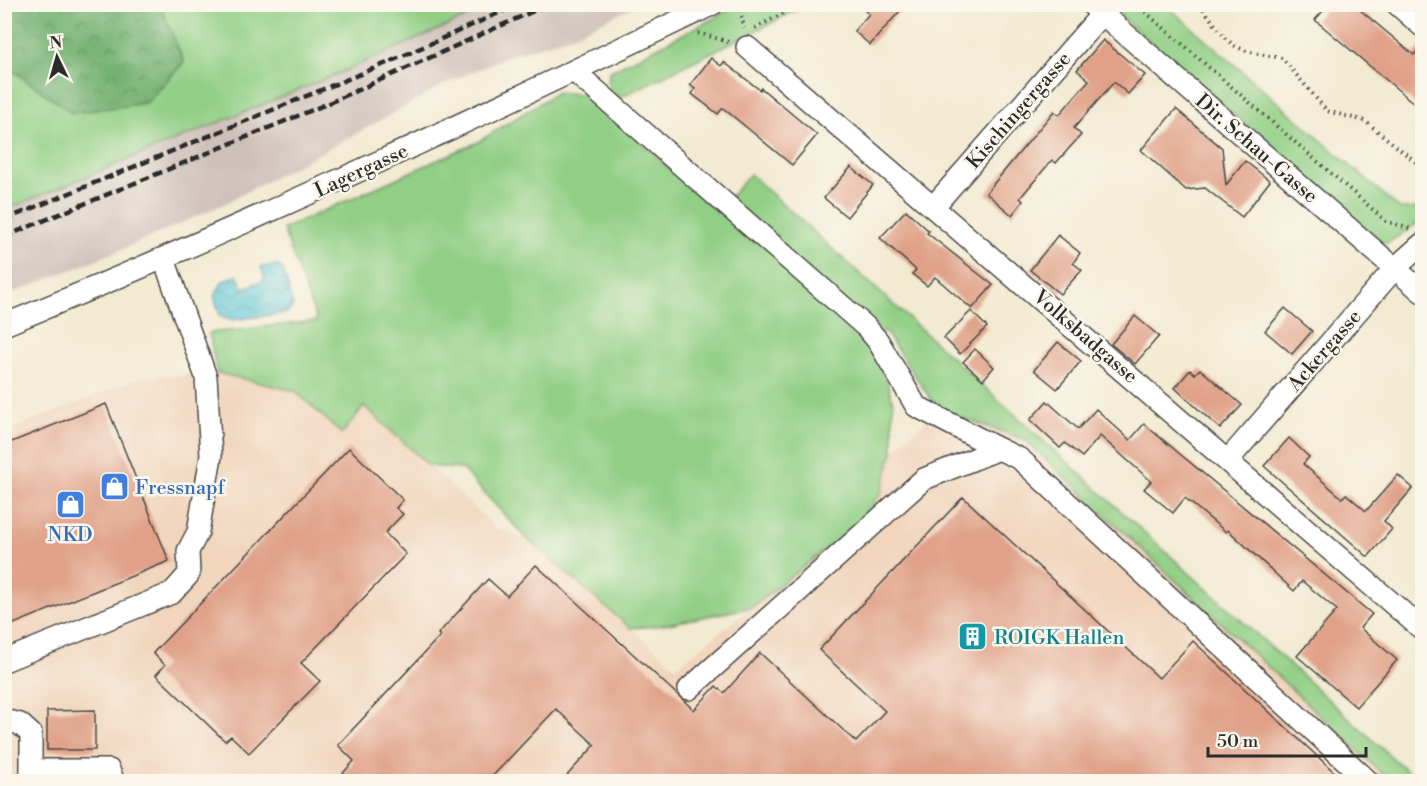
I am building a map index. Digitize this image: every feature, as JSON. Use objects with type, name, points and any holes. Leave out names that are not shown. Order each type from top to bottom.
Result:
[{"type":"street","name":"Lagergasse","points":[[4,325],[165,259],[575,72],[713,4]]},
{"type":"street","points":[[1398,4],[1422,26]]},
{"type":"street","name":"Kischingergasse","points":[[934,206],[1097,9]]},
{"type":"street","name":"Dir. Schau-Gasse","points":[[1097,9],[1422,292]]},
{"type":"street","name":"Volksbadgasse","points":[[747,47],[1228,459],[1422,629]]},
{"type":"street","points":[[575,72],[866,327],[878,342],[916,406],[1020,459],[1369,782]]},
{"type":"street","name":"Ackergasse","points":[[1228,459],[1395,268],[1418,237]]},
{"type":"street","points":[[4,661],[172,593],[189,574],[188,551],[198,532],[212,456],[206,378],[165,259]]},
{"type":"street","points":[[689,689],[924,479],[999,449]]},
{"type":"street","points":[[4,720],[20,724],[31,734],[31,776],[110,770],[114,782]]},
{"type":"path","points":[[1136,4],[1386,221],[1418,237]]},
{"type":"path","points":[[1200,4],[1228,43],[1247,53],[1282,58],[1327,111],[1365,121],[1422,167]]},
{"type":"path","points":[[670,25],[747,47]]},
{"type":"shaded area","points":[[494,5],[637,5],[569,37],[508,56],[445,84],[220,206],[123,249],[5,296],[5,210],[340,73]]},
{"type":"shaded area","points":[[217,373],[295,391],[341,434],[364,406],[497,529],[526,538],[676,667],[850,530],[881,494],[893,451],[938,410],[1024,439],[1390,781],[5,782],[5,432],[140,378]]},
{"type":"green space","points":[[5,4],[160,5],[184,62],[146,103],[72,113],[5,65]]},
{"type":"green space","points":[[160,5],[494,5],[340,73],[5,210],[5,65],[72,113],[146,103],[184,62]]},
{"type":"green space","points":[[739,5],[808,5],[617,99],[608,88],[609,72]]},
{"type":"green space","points":[[1108,5],[1166,5],[1400,209],[1422,208],[1422,220],[1388,243],[1380,243]]},
{"type":"green space","points":[[557,92],[589,95],[717,212],[750,174],[1418,781],[1390,781],[1024,439],[938,410],[884,330],[867,346],[883,367],[893,403],[893,451],[881,494],[850,530],[752,607],[658,626],[630,628],[526,538],[462,469],[429,466],[364,406],[342,434],[295,391],[217,373],[209,333],[317,321],[283,229],[478,142]]},
{"type":"water","points":[[276,265],[283,269],[293,306],[287,313],[233,320],[220,316],[214,296],[223,281],[237,275],[243,288],[265,280],[261,267]]},
{"type":"building","points":[[858,4],[906,4],[870,45],[854,31],[869,14]]},
{"type":"building","points":[[1329,4],[1353,4],[1414,55],[1422,45],[1422,110],[1315,20]]},
{"type":"building","points":[[1103,40],[1145,75],[1128,94],[1114,82],[1074,128],[1081,135],[1056,163],[1052,160],[1020,198],[1023,201],[1012,215],[986,193],[1054,111],[1059,115],[1089,80],[1077,70]]},
{"type":"building","points":[[711,58],[721,66],[724,62],[760,90],[761,88],[817,135],[792,165],[723,108],[718,114],[692,94],[695,89],[690,85]]},
{"type":"building","points":[[1176,109],[1222,148],[1226,185],[1245,161],[1270,181],[1242,217],[1205,188],[1186,190],[1141,150]]},
{"type":"building","points":[[851,167],[873,185],[847,217],[824,198]]},
{"type":"building","points":[[906,210],[929,231],[927,233],[993,285],[972,309],[935,277],[927,286],[912,274],[916,270],[880,238]]},
{"type":"building","points":[[1058,235],[1080,253],[1073,263],[1082,270],[1060,294],[1030,270]]},
{"type":"building","points":[[1285,308],[1312,331],[1292,354],[1265,331]]},
{"type":"building","points":[[971,311],[987,327],[960,354],[944,338]]},
{"type":"building","points":[[1135,316],[1159,336],[1135,364],[1111,344]]},
{"type":"building","points":[[1058,342],[1081,361],[1057,389],[1034,370]]},
{"type":"building","points":[[975,349],[994,367],[983,380],[963,362]]},
{"type":"building","points":[[1200,369],[1242,405],[1220,429],[1175,388],[1190,370],[1195,374]]},
{"type":"building","points":[[1047,401],[1078,429],[1096,409],[1130,440],[1144,424],[1372,614],[1360,628],[1397,660],[1356,707],[1297,656],[1337,610],[1302,581],[1294,591],[1228,530],[1226,532],[1185,498],[1173,513],[1144,489],[1151,481],[1100,436],[1082,457],[1065,443],[1060,448],[1030,420]]},
{"type":"building","points":[[106,404],[169,561],[4,628],[4,445]]},
{"type":"building","points":[[1289,438],[1309,457],[1303,464],[1342,498],[1346,494],[1366,511],[1398,475],[1413,488],[1384,521],[1392,529],[1368,557],[1264,466]]},
{"type":"building","points":[[349,448],[403,500],[396,508],[403,514],[385,533],[406,554],[301,663],[320,681],[249,753],[231,736],[225,741],[156,675],[165,665],[153,653]]},
{"type":"building","points":[[963,497],[1159,678],[1193,641],[1345,782],[561,782],[595,745],[556,709],[487,782],[335,782],[354,761],[338,745],[440,636],[438,634],[488,579],[507,596],[536,565],[694,710],[716,686],[724,693],[760,653],[856,742],[885,711],[819,650]]},
{"type":"building","points":[[95,710],[95,750],[47,750],[47,711]]},
{"type":"railway","points":[[4,220],[387,63],[519,4]]},
{"type":"railway","points":[[4,237],[329,103],[549,4]]},
{"type":"place","name":"Fressnapf","points":[[114,487]]},
{"type":"place","name":"NKD","points":[[70,504]]},
{"type":"place","name":"ROIGK Hallen","points":[[973,637]]}]
